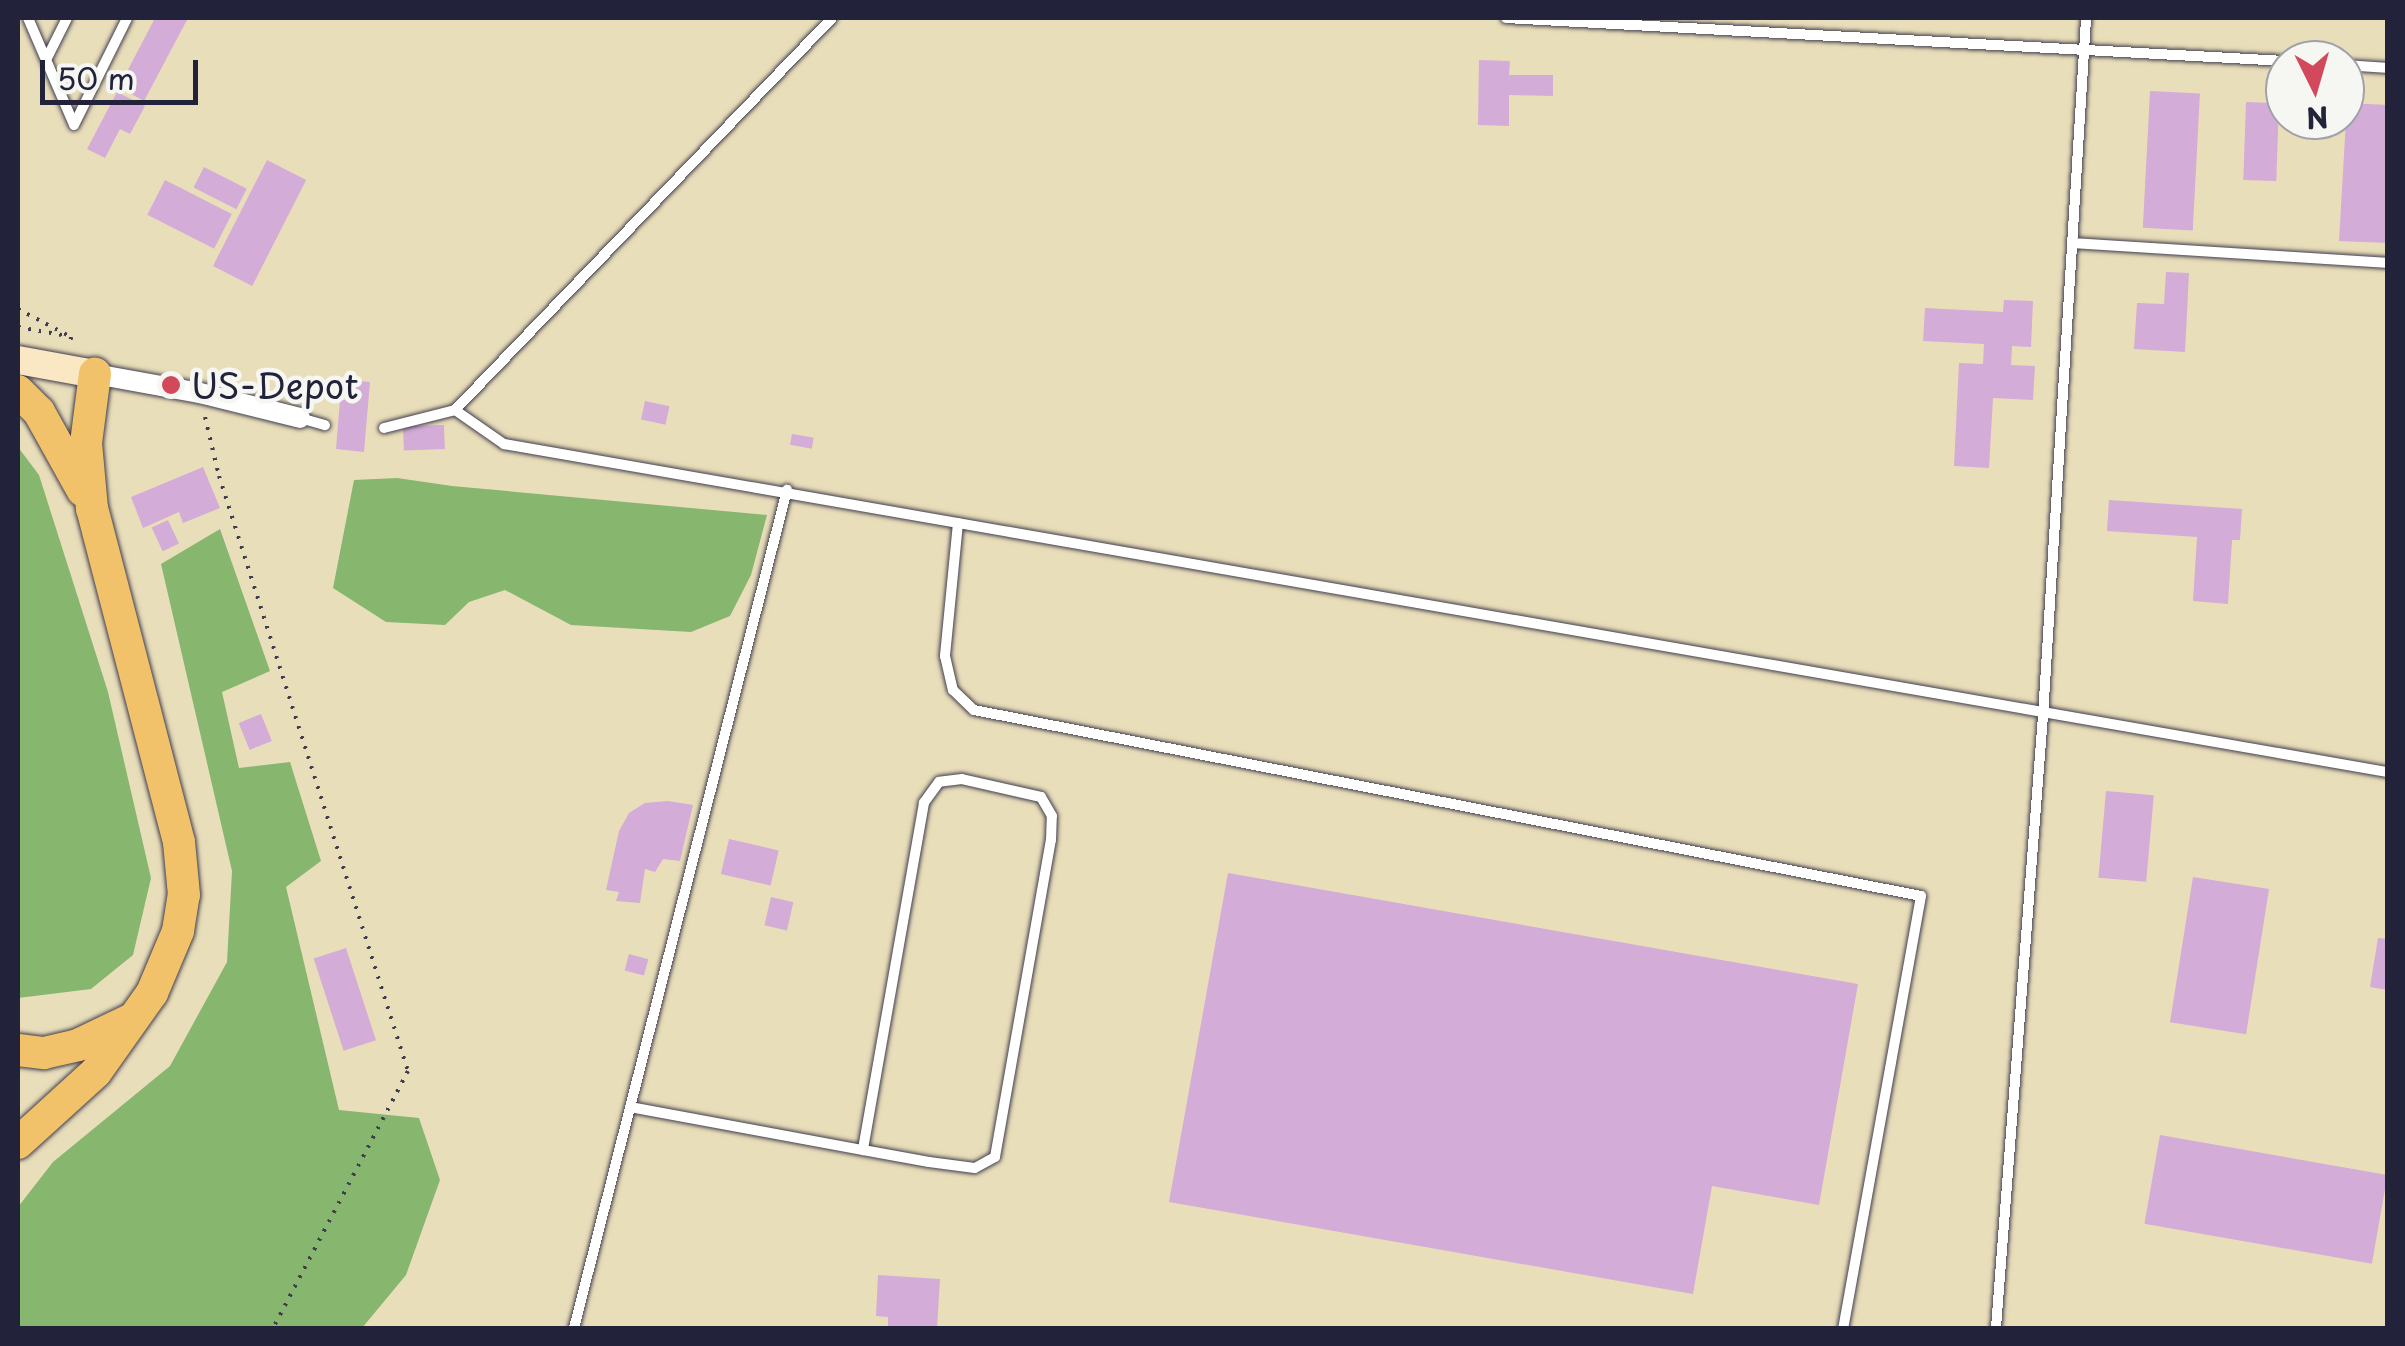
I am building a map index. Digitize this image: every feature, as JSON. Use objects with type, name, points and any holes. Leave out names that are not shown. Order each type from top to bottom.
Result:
[{"type":"highway","points":[[18,1144],[96,1072],[152,993],[178,931],[184,895],[179,842],[92,509],[82,372]]},
{"type":"highway","points":[[18,391],[40,412],[92,509]]},
{"type":"highway","points":[[18,1050],[44,1053],[78,1045],[134,1018]]},
{"type":"main road","points":[[18,360],[82,372]]},
{"type":"street","points":[[82,372],[200,393],[300,418]]},
{"type":"lane","points":[[28,18],[74,125],[127,18]]},
{"type":"lane","points":[[46,60],[67,18]]},
{"type":"lane","points":[[384,428],[455,410],[832,18]]},
{"type":"lane","points":[[1506,18],[2265,60]]},
{"type":"lane","points":[[1996,1328],[2042,716],[2086,18]]},
{"type":"lane","points":[[2072,242],[2388,263]]},
{"type":"lane","points":[[455,410],[504,444],[787,490],[2042,716],[2388,772]]},
{"type":"lane","points":[[300,418],[326,425]]},
{"type":"lane","points":[[574,1328],[787,490]]},
{"type":"lane","points":[[958,523],[944,656],[953,690],[974,710],[1921,896],[1843,1328]]},
{"type":"lane","points":[[630,1108],[863,1150],[975,1168],[994,1157],[1051,840],[1052,816],[1041,797],[962,779],[939,782],[924,804],[863,1150]]},
{"type":"path","points":[[18,309],[71,336],[82,372]]},
{"type":"path","points":[[18,327],[71,336]]},
{"type":"path","points":[[200,393],[219,476],[408,1071],[273,1328]]},
{"type":"green space","points":[[18,447],[39,475],[108,692],[151,878],[133,955],[91,989],[18,998]]},
{"type":"green space","points":[[397,478],[767,515],[751,575],[730,616],[691,632],[571,625],[505,590],[469,602],[445,625],[386,622],[333,588],[354,480]]},
{"type":"green space","points":[[220,529],[270,671],[222,692],[239,768],[290,762],[321,861],[286,887],[339,1110],[419,1118],[440,1180],[406,1275],[362,1328],[18,1328],[18,1207],[53,1162],[170,1066],[227,962],[232,871],[161,564]]},
{"type":"building","points":[[155,18],[188,18],[144,101],[119,87]]},
{"type":"building","points":[[1479,60],[1510,61],[1509,75],[1553,75],[1553,96],[1509,95],[1509,126],[1478,125]]},
{"type":"building","points":[[2150,91],[2200,94],[2193,230],[2143,228]]},
{"type":"building","points":[[117,92],[145,106],[130,134],[120,129],[105,158],[87,149]]},
{"type":"building","points":[[2246,102],[2265,103],[2265,140],[2278,140],[2276,181],[2243,180]]},
{"type":"building","points":[[2365,104],[2388,105],[2388,243],[2339,241],[2345,140],[2365,140]]},
{"type":"building","points":[[267,160],[306,180],[252,286],[213,266]]},
{"type":"building","points":[[204,167],[247,189],[236,209],[194,187]]},
{"type":"building","points":[[165,180],[232,214],[214,249],[147,215]]},
{"type":"building","points":[[2166,272],[2189,273],[2185,352],[2134,349],[2137,303],[2164,304]]},
{"type":"building","points":[[2004,300],[2033,301],[2031,347],[2012,346],[2011,365],[2035,366],[2033,400],[1993,398],[1989,468],[1954,466],[1959,363],[1983,364],[1984,344],[1923,341],[1925,308],[2003,312]]},
{"type":"building","points":[[351,380],[370,382],[364,452],[336,449],[340,400],[349,400]]},
{"type":"building","points":[[645,401],[669,406],[666,425],[641,420]]},
{"type":"building","points":[[444,425],[445,449],[404,450],[403,426]]},
{"type":"building","points":[[792,434],[814,438],[812,449],[790,445]]},
{"type":"building","points":[[203,467],[220,508],[183,523],[179,512],[143,528],[131,497]]},
{"type":"building","points":[[2109,500],[2242,509],[2240,540],[2232,540],[2228,604],[2193,601],[2197,537],[2107,531]]},
{"type":"building","points":[[168,520],[179,544],[163,551],[152,528]]},
{"type":"building","points":[[261,714],[272,741],[250,750],[239,723]]},
{"type":"building","points":[[2106,791],[2154,795],[2146,882],[2098,878]]},
{"type":"building","points":[[645,803],[693,805],[680,861],[663,859],[655,872],[645,869],[640,903],[616,901],[619,892],[606,890],[619,831],[629,813]]},
{"type":"building","points":[[729,839],[779,850],[771,886],[721,874]]},
{"type":"building","points":[[1228,873],[1858,984],[1819,1205],[1712,1186],[1693,1294],[1169,1202]]},
{"type":"building","points":[[2193,877],[2269,889],[2246,1034],[2170,1022]]},
{"type":"building","points":[[771,897],[793,902],[787,930],[764,925]]},
{"type":"building","points":[[2378,938],[2388,939],[2388,990],[2370,987]]},
{"type":"building","points":[[346,948],[376,1040],[344,1051],[314,959]]},
{"type":"building","points":[[629,954],[648,959],[644,976],[625,970]]},
{"type":"building","points":[[2160,1135],[2387,1175],[2372,1264],[2144,1224]]},
{"type":"building","points":[[878,1275],[940,1279],[937,1328],[888,1328],[888,1317],[876,1316]]},
{"type":"place","name":"US-Depot","points":[[171,385]]}]
